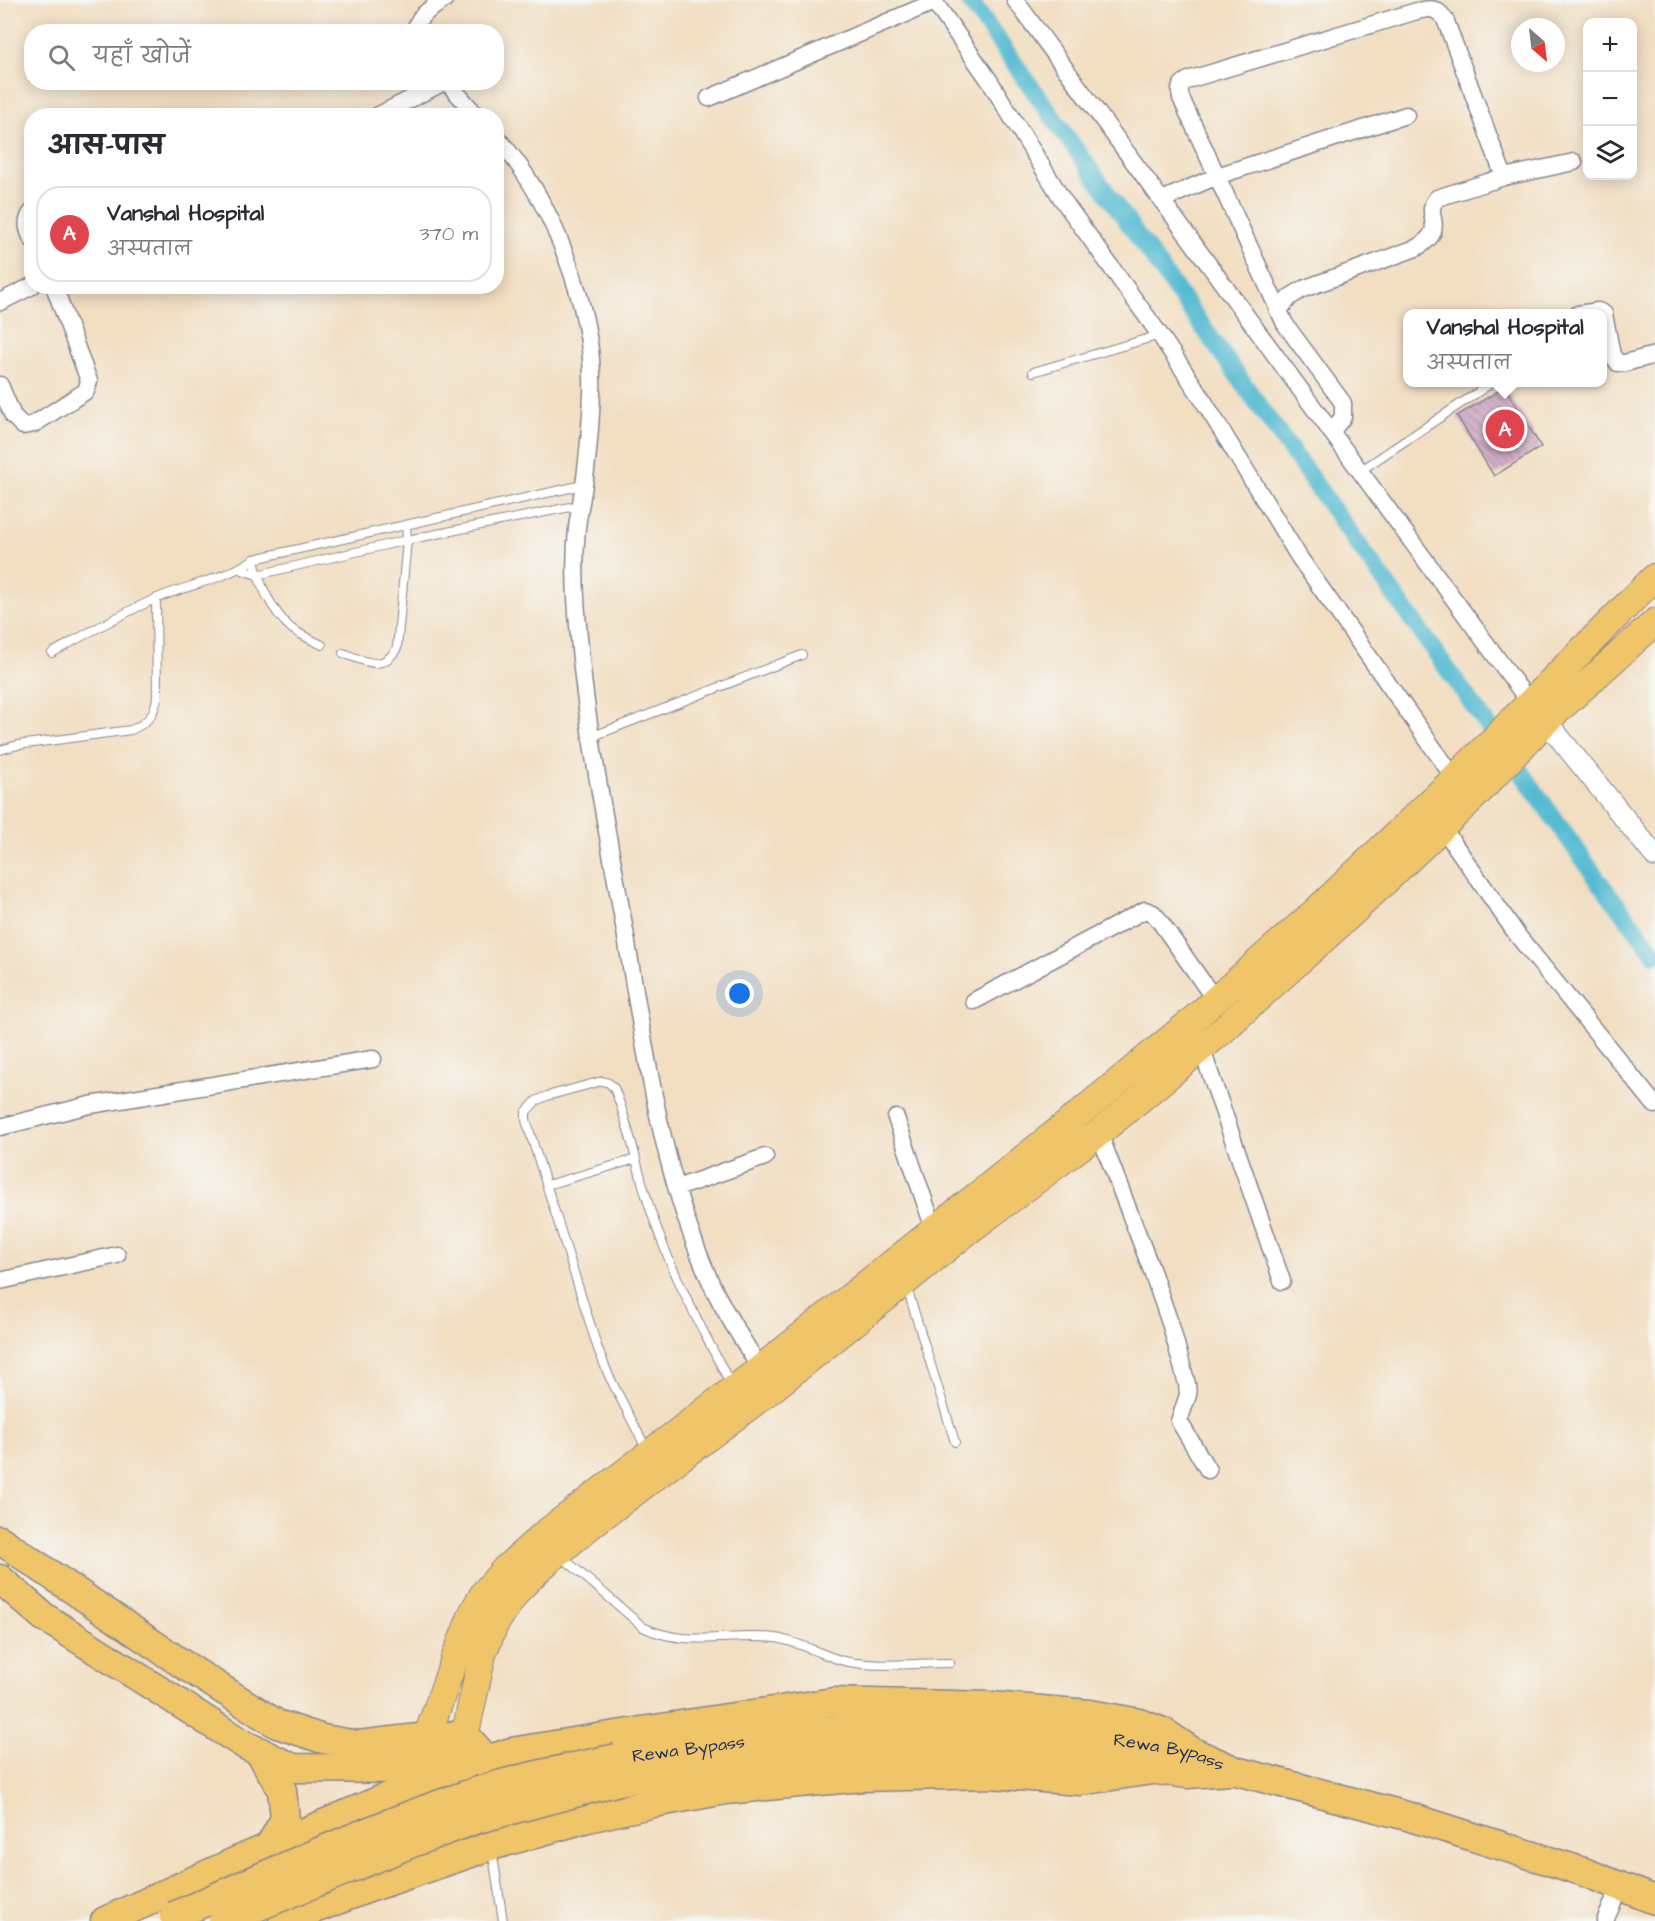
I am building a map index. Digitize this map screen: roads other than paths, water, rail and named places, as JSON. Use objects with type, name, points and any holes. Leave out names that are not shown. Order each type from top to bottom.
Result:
[{"type":"highway","points":[[0,1540],[181,1663],[277,1724],[323,1739],[358,1745],[465,1735],[488,1760],[491,1846]]},
{"type":"highway","points":[[0,1579],[44,1617],[245,1745],[293,1768],[421,1773],[488,1760],[511,1752],[833,1702],[992,1706],[1090,1714],[1140,1723],[1165,1732],[1193,1752]]},
{"type":"highway","name":"Rewa Bypass","points":[[163,1921],[346,1839],[468,1794],[531,1776],[617,1758],[821,1731],[908,1726],[984,1728],[1158,1769],[1187,1773],[1236,1771]]},
{"type":"highway","name":"Rewa Bypass","points":[[224,1921],[412,1843],[474,1820],[619,1781],[812,1755],[981,1752],[1128,1741],[1193,1752],[1236,1771],[1407,1816],[1531,1855],[1655,1900]]},
{"type":"highway","points":[[259,1751],[282,1790],[285,1819],[268,1847]]},
{"type":"highway","points":[[283,1921],[366,1889],[491,1846],[584,1819],[726,1790],[887,1776],[991,1774],[1080,1781],[1158,1769]]},
{"type":"highway","points":[[421,1773],[491,1846]]},
{"type":"highway","points":[[105,1921],[268,1847],[421,1773]]},
{"type":"main road","points":[[1530,721],[1655,577]]},
{"type":"main road","points":[[421,1773],[465,1735],[483,1652],[495,1624],[550,1544],[650,1455],[734,1390],[766,1379],[905,1282],[967,1232],[1099,1133],[1194,1036],[1215,1000],[1464,783],[1530,721],[1655,622]]},
{"type":"main road","points":[[421,1773],[427,1737],[474,1610],[484,1593],[505,1569],[550,1544],[668,1465],[934,1228],[1068,1123],[1194,1036],[1351,914],[1442,827],[1464,783]]},
{"type":"street","points":[[417,24],[423,15],[444,0]]},
{"type":"street","points":[[1016,0],[1360,471],[1530,721],[1655,856]]},
{"type":"street","points":[[709,98],[933,1],[989,80],[1062,199],[1198,392],[1299,556],[1464,783]]},
{"type":"street","points":[[1331,432],[1343,417],[1343,403],[1288,330],[1278,311],[1181,98],[1179,88],[1184,82],[1429,8],[1436,9],[1445,19],[1504,177]]},
{"type":"street","points":[[393,108],[430,90]]},
{"type":"street","points":[[453,90],[470,108]]},
{"type":"street","points":[[1162,200],[1216,176],[1406,115]]},
{"type":"street","points":[[504,146],[537,191],[576,285],[590,344],[592,389],[575,576],[586,711],[660,1128],[685,1218],[712,1287],[766,1379]]},
{"type":"street","points":[[1278,311],[1290,297],[1311,285],[1416,248],[1432,237],[1434,230],[1432,209],[1437,198],[1504,177],[1574,162]]},
{"type":"street","points":[[0,302],[24,290]]},
{"type":"street","points":[[0,385],[13,416],[23,426],[28,426],[86,391],[89,381],[57,294]]},
{"type":"street","points":[[1607,329],[1612,355],[1618,363],[1655,355]]},
{"type":"street","points":[[1442,827],[1518,936],[1655,1105]]},
{"type":"street","points":[[974,1001],[1145,910],[1153,913],[1159,920],[1215,1000]]},
{"type":"street","points":[[1194,1036],[1282,1281]]},
{"type":"street","points":[[0,1127],[90,1105],[373,1059]]},
{"type":"street","points":[[896,1118],[934,1228]]},
{"type":"street","points":[[1099,1133],[1152,1271],[1187,1384],[1188,1395],[1179,1421],[1208,1470]]},
{"type":"street","points":[[677,1188],[765,1157]]},
{"type":"street","points":[[0,1281],[117,1255]]},
{"type":"street","points":[[1605,1921],[1620,1886]]},
{"type":"lane","points":[[1033,372],[1160,335]]},
{"type":"lane","points":[[1360,471],[1486,387]]},
{"type":"lane","points":[[52,653],[110,620],[156,599],[240,569],[254,559],[583,485]]},
{"type":"lane","points":[[240,569],[257,575],[407,540],[580,505]]},
{"type":"lane","points":[[343,653],[372,663],[380,663],[388,660],[397,648],[407,540],[406,525]]},
{"type":"lane","points":[[254,559],[257,575],[275,608],[290,627],[322,645]]},
{"type":"lane","points":[[0,750],[18,745],[131,730],[150,719],[155,711],[157,698],[156,599]]},
{"type":"lane","points":[[591,737],[802,655]]},
{"type":"lane","points":[[650,1455],[609,1376],[598,1349],[526,1120],[526,1112],[536,1101],[602,1081],[614,1088],[652,1217],[672,1269],[734,1390]]},
{"type":"lane","points":[[547,1185],[636,1159]]},
{"type":"lane","points":[[905,1282],[955,1442]]},
{"type":"lane","points":[[550,1544],[643,1627],[656,1634],[689,1638],[777,1638],[826,1656],[848,1661],[950,1663]]},
{"type":"lane","points":[[491,1846],[503,1921]]},
{"type":"waterway","points":[[969,0],[1601,884],[1655,954]]},
{"type":"place","name":"Vanshal Hospital","points":[[1505,429]]}]
